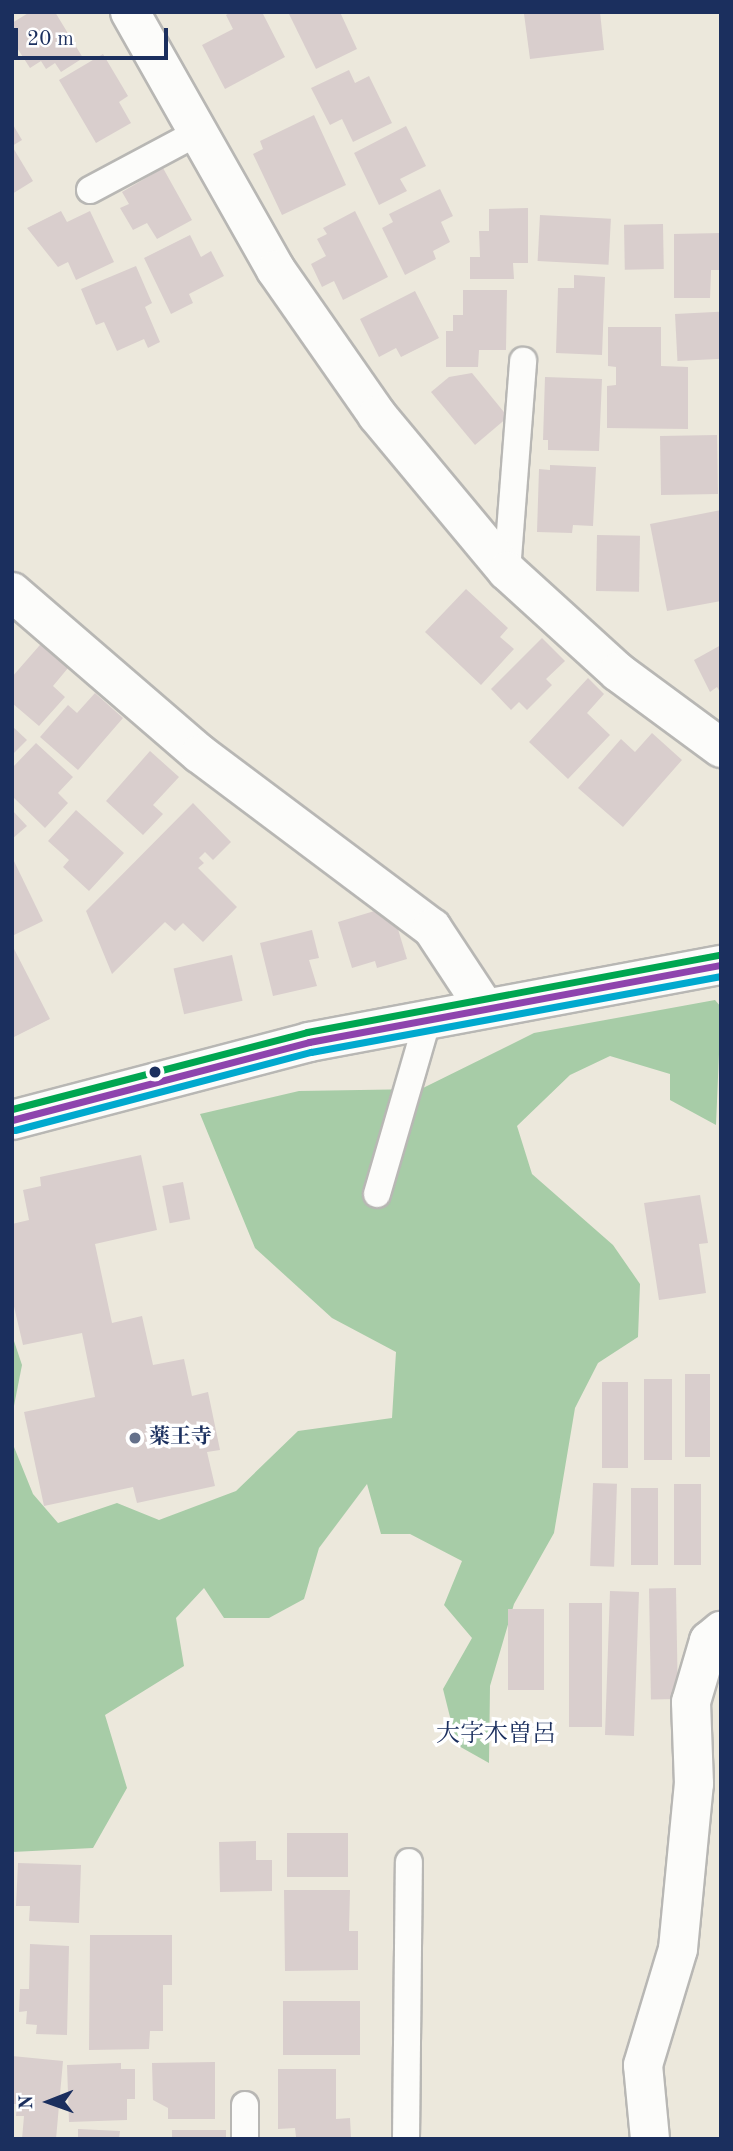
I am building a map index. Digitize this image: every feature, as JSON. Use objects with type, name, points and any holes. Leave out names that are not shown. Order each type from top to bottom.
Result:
[{"type":"street","points":[[130,12],[195,134],[276,270],[377,415],[507,571],[618,672],[721,748]]},
{"type":"street","points":[[12,592],[200,754],[432,928],[484,1007]]},
{"type":"street","points":[[12,1120],[309,1042],[484,1007],[721,965]]},
{"type":"street","points":[[650,2139],[643,2065],[678,1949],[694,1784],[691,1702],[709,1641],[721,1631]]},
{"type":"lane","points":[[90,190],[195,134]]},
{"type":"lane","points":[[507,571],[523,360]]},
{"type":"lane","points":[[377,1194],[428,1018]]},
{"type":"lane","points":[[406,2139],[409,1862]]},
{"type":"lane","points":[[245,2105],[245,2139]]},
{"type":"green space","points":[[715,1000],[721,1007],[716,1125],[670,1100],[670,1074],[610,1056],[570,1075],[517,1126],[532,1174],[613,1245],[640,1284],[638,1337],[598,1363],[575,1408],[554,1533],[514,1604],[490,1686],[489,1763],[457,1745],[443,1689],[472,1638],[444,1605],[462,1561],[410,1534],[381,1534],[367,1484],[319,1548],[304,1599],[269,1618],[224,1618],[204,1588],[176,1618],[184,1666],[105,1715],[127,1788],[93,1848],[12,1852],[12,1442],[33,1494],[58,1523],[117,1503],[159,1520],[236,1491],[298,1431],[392,1418],[396,1352],[332,1318],[255,1248],[200,1114],[299,1091],[421,1089],[534,1033]]},
{"type":"green space","points":[[12,1335],[22,1365],[12,1416]]},
{"type":"building","points":[[30,12],[55,12],[83,58],[61,72],[55,63],[46,69],[41,61],[30,68],[12,40],[12,23]]},
{"type":"building","points":[[231,12],[262,12],[285,57],[225,89],[202,45],[233,29],[226,15]]},
{"type":"building","points":[[288,12],[340,12],[357,49],[316,69]]},
{"type":"building","points":[[600,12],[604,50],[530,59],[524,14]]},
{"type":"building","points":[[103,54],[128,96],[119,102],[131,123],[96,143],[59,80]]},
{"type":"building","points":[[349,70],[355,83],[369,76],[392,123],[353,142],[342,119],[330,125],[311,88]]},
{"type":"building","points":[[314,115],[346,185],[282,215],[253,154],[263,149],[260,141]]},
{"type":"building","points":[[12,123],[22,140],[12,146]]},
{"type":"building","points":[[406,126],[426,166],[400,179],[407,191],[379,205],[354,153]]},
{"type":"building","points":[[12,146],[33,181],[12,194]]},
{"type":"building","points":[[163,168],[192,220],[157,239],[147,223],[133,230],[120,208],[129,204],[122,192]]},
{"type":"building","points":[[440,189],[453,216],[441,222],[450,242],[433,251],[436,259],[405,275],[382,228],[393,222],[389,214]]},
{"type":"building","points":[[528,208],[528,263],[513,263],[514,279],[470,279],[470,257],[480,257],[479,231],[489,231],[489,209]]},
{"type":"building","points":[[61,211],[67,222],[90,211],[114,262],[76,280],[68,262],[58,267],[27,228]]},
{"type":"building","points":[[355,211],[388,277],[343,300],[334,281],[322,287],[311,264],[326,256],[317,239],[327,234],[323,228]]},
{"type":"building","points":[[540,215],[611,219],[608,265],[538,261]]},
{"type":"building","points":[[663,224],[664,269],[625,270],[624,225]]},
{"type":"building","points":[[721,233],[721,270],[711,270],[710,298],[674,298],[674,234]]},
{"type":"building","points":[[190,235],[201,257],[211,251],[224,276],[189,294],[193,303],[171,314],[144,258]]},
{"type":"building","points":[[136,266],[152,303],[145,307],[160,342],[148,348],[144,339],[117,351],[104,322],[96,325],[81,289]]},
{"type":"building","points":[[574,275],[605,277],[602,355],[556,353],[558,288],[574,288]]},
{"type":"building","points":[[463,290],[507,290],[506,350],[479,350],[478,367],[446,367],[446,331],[453,331],[453,315],[463,315]]},
{"type":"building","points":[[415,291],[439,338],[401,357],[396,348],[379,357],[360,319]]},
{"type":"building","points":[[719,312],[721,359],[677,361],[675,314]]},
{"type":"building","points":[[608,327],[661,327],[661,366],[688,367],[688,429],[607,428],[607,386],[616,385],[616,367],[608,366]]},
{"type":"building","points":[[472,373],[508,417],[475,445],[431,392],[449,377]]},
{"type":"building","points":[[545,377],[602,379],[599,451],[548,450],[548,440],[543,440]]},
{"type":"building","points":[[717,435],[718,494],[661,495],[660,436]]},
{"type":"building","points":[[550,465],[596,467],[593,526],[573,525],[572,533],[537,532],[539,469],[550,470]]},
{"type":"building","points":[[721,510],[721,601],[667,611],[650,524]]},
{"type":"building","points":[[597,535],[640,536],[639,592],[596,591]]},
{"type":"building","points":[[466,589],[508,628],[500,637],[514,649],[481,685],[425,632]]},
{"type":"building","points":[[46,638],[73,662],[53,686],[65,697],[39,726],[12,703],[12,677]]},
{"type":"building","points":[[542,638],[565,661],[546,679],[552,685],[527,710],[519,702],[511,710],[491,689]]},
{"type":"building","points":[[721,645],[721,694],[717,687],[710,692],[694,660]]},
{"type":"building","points":[[588,678],[604,694],[587,713],[610,735],[568,779],[529,742]]},
{"type":"building","points":[[95,693],[123,718],[78,770],[40,737],[68,705],[77,713]]},
{"type":"building","points":[[12,726],[27,740],[12,755]]},
{"type":"building","points":[[652,733],[682,760],[623,827],[578,788],[621,739],[635,752]]},
{"type":"building","points":[[36,743],[73,777],[58,793],[68,803],[45,828],[12,796],[12,768]]},
{"type":"building","points":[[150,751],[179,777],[153,805],[163,814],[143,835],[106,801]]},
{"type":"building","points":[[193,803],[231,842],[213,860],[205,852],[199,858],[204,863],[198,868],[237,907],[203,942],[183,923],[175,931],[165,922],[112,974],[86,911]]},
{"type":"building","points":[[12,810],[27,826],[12,839]]},
{"type":"building","points":[[76,810],[124,853],[89,891],[63,867],[69,860],[48,841]]},
{"type":"building","points":[[12,857],[43,921],[12,936]]},
{"type":"building","points":[[391,906],[407,959],[377,968],[375,961],[352,968],[338,922]]},
{"type":"building","points":[[312,930],[319,958],[309,960],[317,986],[273,996],[260,943]]},
{"type":"building","points":[[12,945],[50,1019],[12,1038]]},
{"type":"building","points":[[232,955],[243,1001],[184,1014],[174,968]]},
{"type":"building","points":[[141,1155],[157,1230],[95,1244],[112,1323],[142,1316],[153,1365],[184,1359],[192,1396],[208,1392],[220,1450],[207,1452],[215,1486],[137,1503],[133,1487],[44,1506],[24,1412],[95,1397],[82,1333],[23,1345],[12,1298],[12,1224],[29,1220],[23,1190],[41,1186],[40,1177]]},
{"type":"building","points":[[183,1182],[190,1219],[170,1223],[162,1186]]},
{"type":"building","points":[[700,1195],[708,1243],[699,1244],[706,1293],[659,1300],[644,1203]]},
{"type":"building","points":[[685,1374],[710,1374],[710,1457],[685,1457]]},
{"type":"building","points":[[644,1379],[672,1379],[672,1460],[644,1460]]},
{"type":"building","points":[[602,1382],[628,1382],[628,1468],[602,1468]]},
{"type":"building","points":[[593,1483],[617,1484],[614,1567],[590,1566]]},
{"type":"building","points":[[674,1484],[701,1484],[701,1565],[674,1565]]},
{"type":"building","points":[[631,1488],[658,1488],[658,1565],[631,1565]]},
{"type":"building","points":[[649,1588],[676,1588],[678,1699],[651,1699]]},
{"type":"building","points":[[610,1591],[639,1592],[634,1736],[605,1735]]},
{"type":"building","points":[[569,1603],[602,1603],[602,1727],[569,1727]]},
{"type":"building","points":[[508,1609],[544,1609],[544,1690],[508,1690]]},
{"type":"building","points":[[287,1833],[348,1833],[348,1877],[287,1877]]},
{"type":"building","points":[[256,1841],[256,1860],[272,1860],[272,1891],[220,1892],[219,1842]]},
{"type":"building","points":[[18,1863],[81,1865],[79,1923],[29,1921],[30,1906],[16,1906]]},
{"type":"building","points":[[284,1890],[350,1890],[349,1931],[358,1931],[358,1970],[285,1971]]},
{"type":"building","points":[[90,1935],[172,1935],[172,1985],[163,1985],[163,2031],[150,2031],[149,2049],[89,2050]]},
{"type":"building","points":[[30,1944],[69,1946],[67,2035],[36,2034],[37,2025],[26,2024],[27,2011],[19,2012],[20,1989],[29,1989]]},
{"type":"building","points":[[283,2001],[360,2001],[360,2055],[283,2055]]},
{"type":"building","points":[[12,2056],[63,2061],[56,2139],[22,2139],[24,2116],[16,2116],[17,2104],[12,2104]]},
{"type":"building","points":[[215,2062],[215,2119],[168,2119],[168,2108],[153,2100],[152,2063]]},
{"type":"building","points":[[121,2063],[121,2069],[135,2069],[135,2099],[127,2099],[127,2120],[69,2122],[67,2065]]},
{"type":"building","points":[[278,2069],[336,2069],[336,2119],[350,2118],[351,2137],[296,2137],[295,2128],[278,2129]]},
{"type":"building","points":[[78,2129],[120,2131],[119,2139],[78,2139]]},
{"type":"building","points":[[172,2130],[226,2130],[226,2139],[172,2139]]},
{"type":"transit line","points":[[12,1109],[307,1032],[719,955]]},
{"type":"transit line","points":[[12,1120],[309,1042],[721,965]]},
{"type":"transit line","points":[[15,1130],[311,1052],[721,976]]},
{"type":"place","name":"薬王寺","points":[[135,1438]]},
{"type":"district","name":"大字木曽呂","points":[[496,1736]]}]
